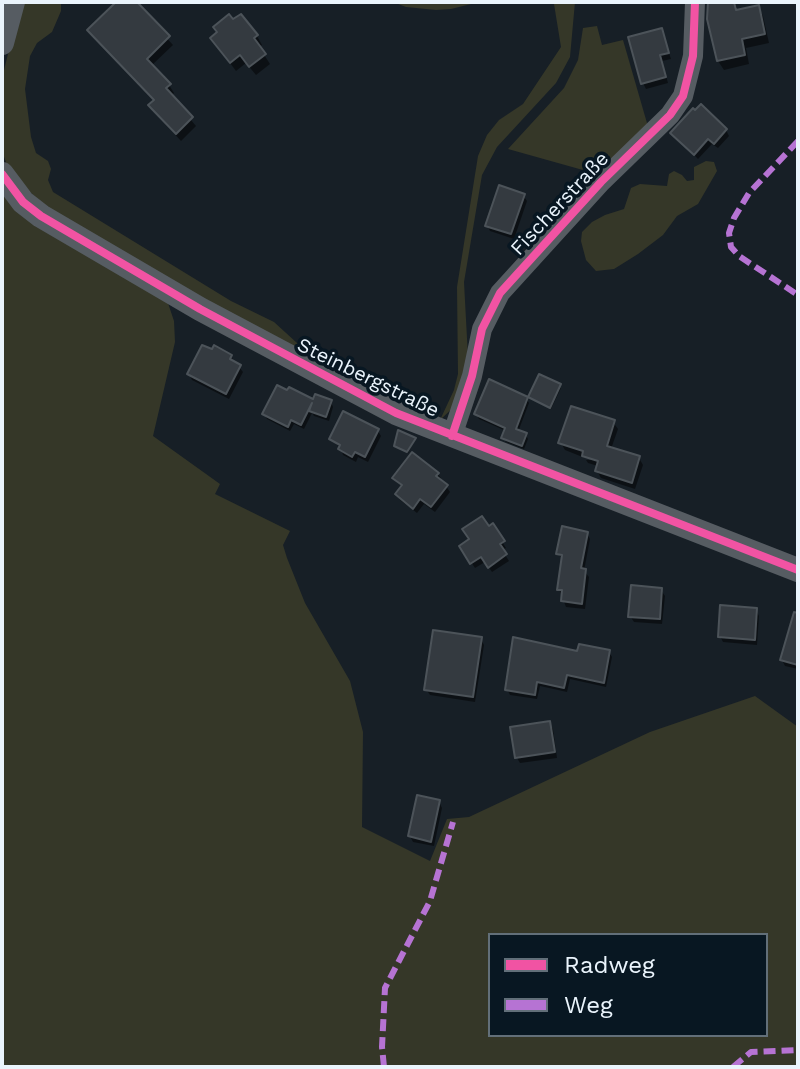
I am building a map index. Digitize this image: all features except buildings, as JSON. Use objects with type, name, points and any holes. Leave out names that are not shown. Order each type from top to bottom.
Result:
[{"type":"street","points":[[2,43],[13,2]]},
{"type":"street","name":"Fischerstraße","points":[[452,436],[492,304],[509,281],[601,182],[670,115],[683,96],[693,56],[695,2]]},
{"type":"street","name":"Steinbergstraße","points":[[2,174],[14,192],[41,216],[200,309],[382,405],[452,436],[516,458],[798,570]]},
{"type":"green space","points":[[21,2],[61,2],[61,11],[52,32],[37,43],[30,56],[25,89],[31,137],[36,153],[48,161],[51,169],[48,180],[53,192],[231,301],[274,322],[320,364],[46,209],[8,168],[2,151],[2,78]]},
{"type":"green space","points":[[393,2],[479,2],[436,10],[406,7]]},
{"type":"green space","points":[[542,2],[575,2],[570,57],[556,83],[497,147],[482,175],[464,282],[468,357],[458,403],[440,420],[458,374],[457,287],[478,156],[487,135],[499,120],[523,104],[561,47],[554,4]]},
{"type":"green space","points":[[597,26],[602,45],[623,40],[649,130],[598,179],[590,172],[508,149],[564,88],[578,60],[583,28]]},
{"type":"green space","points":[[706,161],[714,162],[717,171],[698,204],[677,216],[663,235],[614,269],[596,271],[586,260],[582,232],[592,222],[624,209],[631,188],[640,184],[667,186],[669,174],[674,171],[687,181],[694,180],[694,167]]},
{"type":"green space","points":[[2,190],[167,300],[174,321],[175,342],[153,436],[220,484],[215,494],[290,531],[283,545],[287,558],[305,603],[350,681],[363,732],[362,827],[430,861],[447,819],[469,817],[650,732],[755,696],[798,727],[798,1067],[2,1067]]},
{"type":"marked path","points":[[798,141],[749,193],[729,233],[731,247],[739,256],[798,295]]},
{"type":"marked path","points":[[384,1067],[385,988],[430,901],[453,822]]},
{"type":"marked path","points":[[733,1067],[751,1052],[798,1050]]},
{"type":"cycle path","points":[[452,436],[472,376],[482,329],[500,293],[601,182],[670,115],[683,96],[693,56],[695,2]]},
{"type":"cycle path","points":[[2,174],[23,202],[41,216],[200,309],[396,413],[798,570]]}]
